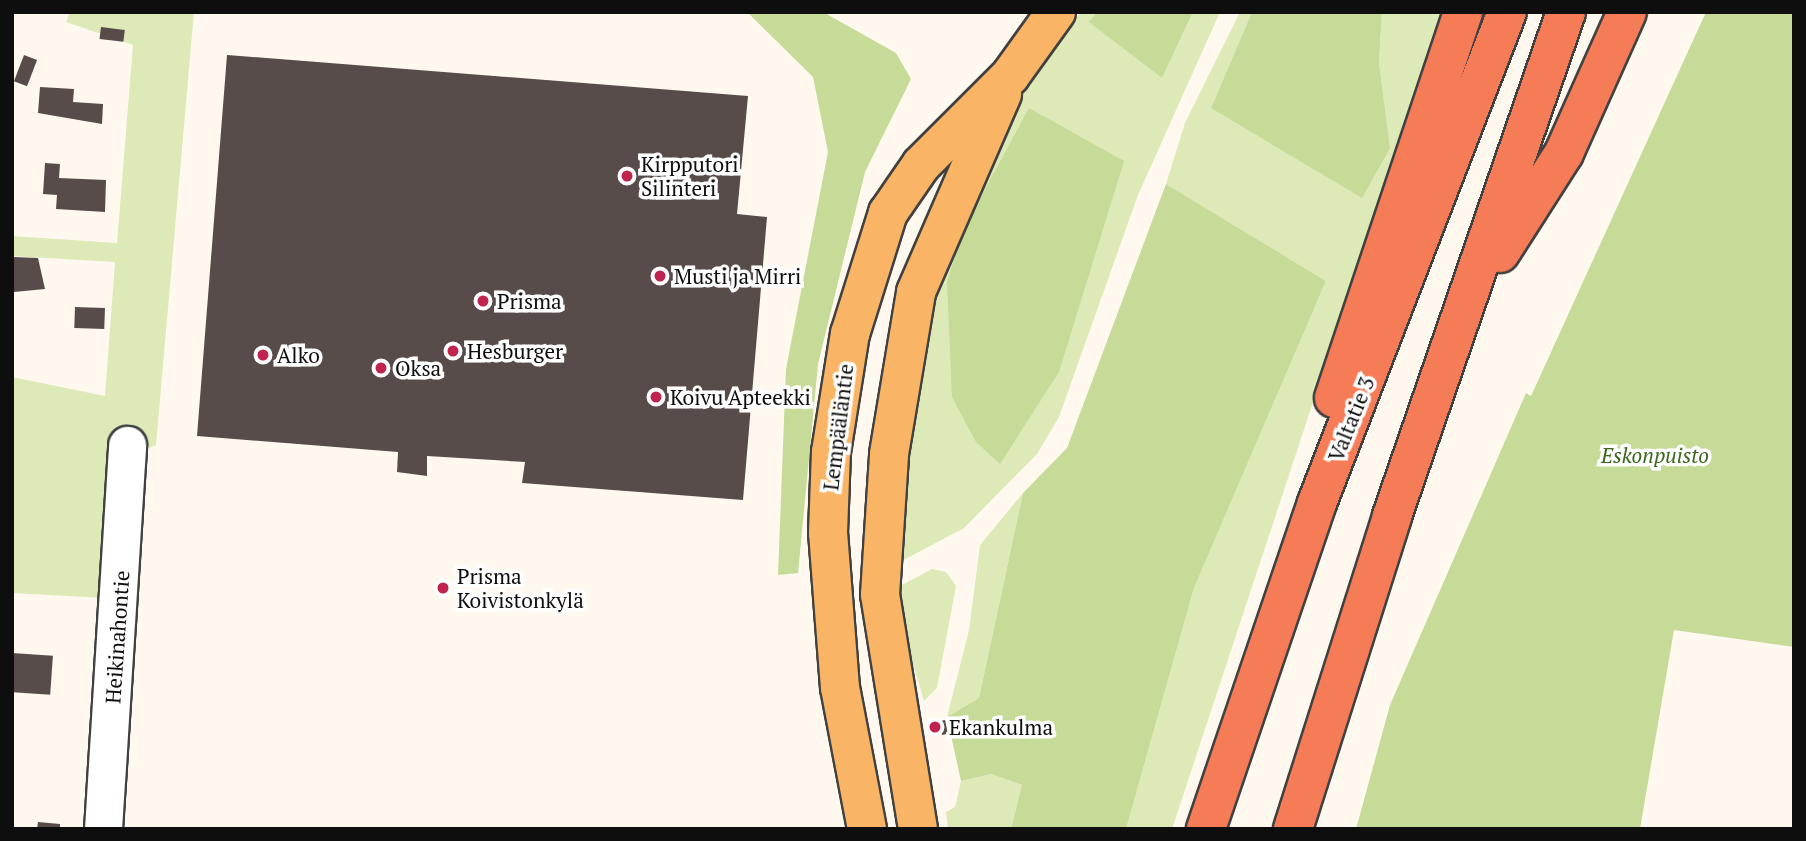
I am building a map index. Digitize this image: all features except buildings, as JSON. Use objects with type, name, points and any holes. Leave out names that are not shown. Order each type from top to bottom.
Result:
[{"type":"highway","points":[[1317,503],[1324,425],[1463,12]]},
{"type":"highway","name":"Valtatie 3","points":[[1206,829],[1317,503],[1507,12]]},
{"type":"highway","points":[[1293,829],[1392,516],[1472,296],[1566,12]]},
{"type":"highway","points":[[1472,296],[1564,153],[1627,12]]},
{"type":"main road","name":"Lempääläntie","points":[[867,829],[840,688],[829,559],[831,452],[849,334],[888,214],[921,165],[1010,76],[1056,12]]},
{"type":"main road","name":"Lempääläntie","points":[[918,829],[880,595],[889,454],[916,292],[1010,76]]},
{"type":"street","name":"Heikinahontie","points":[[103,829],[127,445]]},
{"type":"green space","points":[[70,12],[194,12],[156,445],[115,462],[105,598],[12,593],[12,377],[105,396],[115,262],[12,256],[12,236],[117,243],[133,45],[66,22]]},
{"type":"green space","points":[[747,12],[823,12],[896,53],[911,79],[865,172],[818,364],[798,573],[778,575],[786,369],[828,152],[813,77]]},
{"type":"green space","points":[[1081,12],[1097,12],[1090,21],[1162,78],[1193,12],[1220,12],[1138,195],[1059,417],[1037,454],[964,528],[896,564],[917,347],[970,189],[1029,79]]},
{"type":"green space","points":[[1097,12],[1193,12],[1162,78],[1089,22]]},
{"type":"green space","points":[[1240,12],[1252,12],[1211,108],[1390,148],[1379,62],[1382,12],[1442,12],[1172,829],[1126,829],[1194,588],[1326,281],[1166,184],[1185,123]]},
{"type":"green space","points":[[1252,12],[1382,12],[1379,62],[1390,148],[1362,198],[1211,108]]},
{"type":"green space","name":"Eskonpuisto","points":[[1706,12],[1794,12],[1794,647],[1674,630],[1640,829],[1356,829],[1390,705],[1526,393],[1531,396]]},
{"type":"green space","points":[[1029,108],[1124,161],[1059,372],[1000,464],[976,442],[952,397],[947,282],[964,228]]},
{"type":"green space","points":[[1166,184],[1326,281],[1194,588],[1126,829],[1011,829],[1022,785],[991,774],[961,781],[947,717],[979,698],[1023,493],[1067,448]]},
{"type":"green space","points":[[1023,493],[979,698],[947,717],[969,630],[980,545]]},
{"type":"green space","points":[[932,569],[946,572],[956,586],[937,688],[924,701],[900,619],[898,587]]},
{"type":"green space","points":[[991,774],[1022,785],[1011,829],[948,829],[946,812],[955,807],[961,781]]},
{"type":"place","name":"Kirpputori Silinteri","points":[[627,176]]},
{"type":"place","name":"Musti ja Mirri","points":[[660,276]]},
{"type":"place","name":"Prisma","points":[[483,301]]},
{"type":"place","name":"Hesburger","points":[[453,351]]},
{"type":"place","name":"Alko","points":[[263,355]]},
{"type":"place","name":"Oksa","points":[[381,368]]},
{"type":"place","name":"Koivu Apteekki","points":[[656,397]]},
{"type":"place","name":"Prisma Koivistonkylä","points":[[443,588]]},
{"type":"place","name":"Ekankulma","points":[[935,727]]}]
